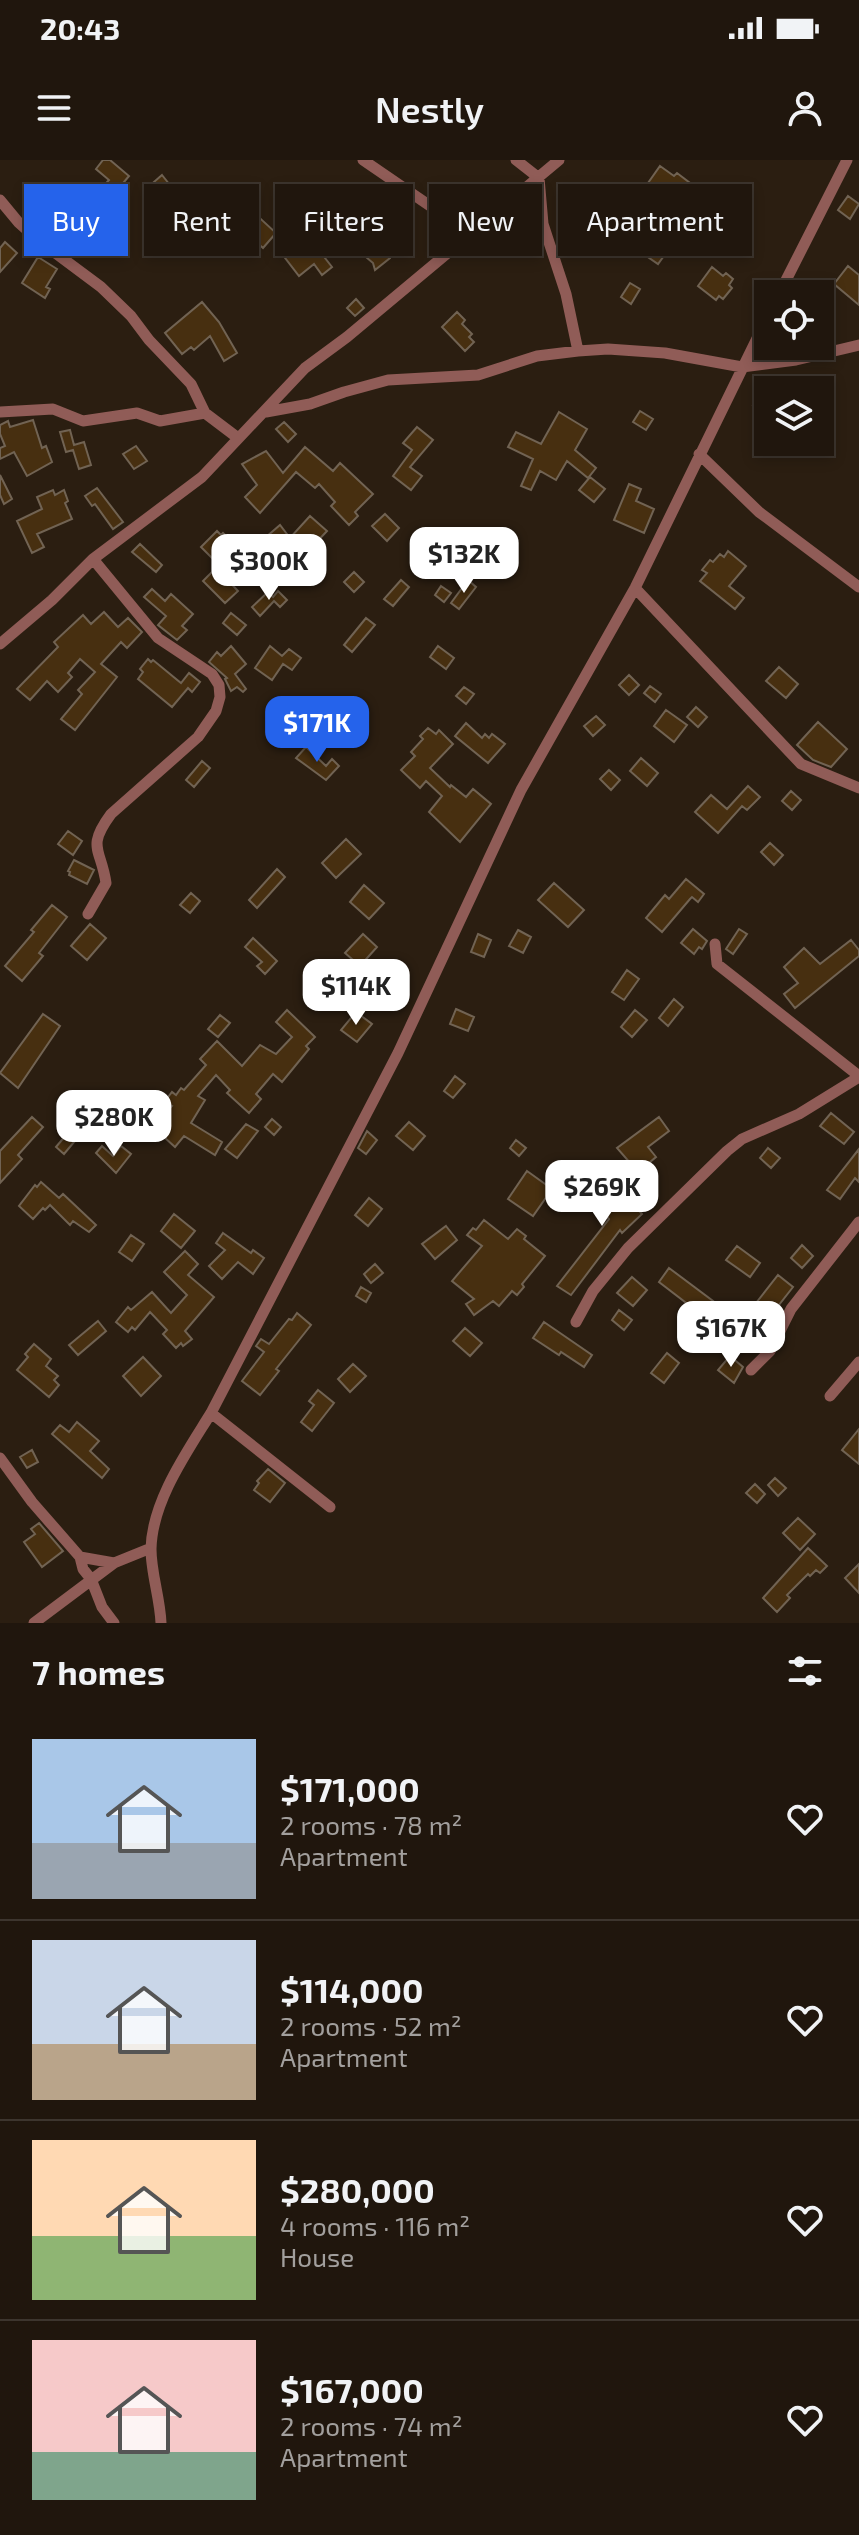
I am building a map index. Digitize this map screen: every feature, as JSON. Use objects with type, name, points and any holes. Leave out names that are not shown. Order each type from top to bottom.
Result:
[{"type":"street","points":[[363,160],[429,205]]},
{"type":"street","points":[[516,160],[539,178],[543,224],[566,294],[578,351]]},
{"type":"street","points":[[532,184],[559,160]]},
{"type":"street","points":[[786,280],[847,160]]},
{"type":"street","points":[[0,200],[29,232],[101,287],[131,316],[191,384],[205,413],[238,438]]},
{"type":"street","points":[[0,644],[52,600],[93,559],[202,477],[305,368],[445,256]]},
{"type":"street","points":[[161,1623],[151,1548],[161,1503],[398,1053],[521,790],[635,588],[754,343]]},
{"type":"street","points":[[265,412],[310,404],[388,380],[478,375],[537,356],[578,351],[608,349],[665,353],[742,367],[796,360],[859,345]]},
{"type":"street","points":[[0,412],[53,409],[83,421],[137,413],[160,421],[205,413]]},
{"type":"street","points":[[699,454],[759,512],[859,587]]},
{"type":"street","points":[[88,914],[106,883],[95,843],[100,830],[111,814],[198,737],[216,711],[220,697],[219,685],[212,674],[158,638],[93,559]]},
{"type":"street","points":[[635,588],[801,764],[859,788]]},
{"type":"street","points":[[576,1322],[593,1291],[628,1248],[727,1151],[742,1139],[799,1114],[859,1077],[717,964],[715,944]]},
{"type":"street","points":[[751,1370],[770,1351],[791,1309],[859,1222]]},
{"type":"street","points":[[830,1396],[859,1362]]},
{"type":"street","points":[[211,1413],[330,1507]]},
{"type":"street","points":[[0,1458],[32,1502],[80,1557],[102,1607],[114,1623]]},
{"type":"street","points":[[34,1623],[114,1563],[151,1548]]},
{"type":"street","points":[[80,1557],[114,1563]]},
{"type":"building","points":[[103,160],[110,160],[129,176],[122,184],[105,184],[109,180],[96,169]]},
{"type":"building","points":[[660,166],[690,183],[649,184]]},
{"type":"building","points":[[162,175],[169,184],[152,184]]},
{"type":"building","points":[[848,196],[859,204],[850,219],[838,210]]},
{"type":"building","points":[[259,217],[275,232],[263,248],[259,244]]},
{"type":"building","points":[[5,242],[17,253],[0,272],[0,248]]},
{"type":"building","points":[[284,256],[323,256],[332,267],[322,275],[314,264],[299,276]]},
{"type":"building","points":[[390,256],[390,258],[375,270],[366,257]]},
{"type":"building","points":[[646,256],[664,256],[658,264]]},
{"type":"building","points":[[38,257],[57,269],[46,287],[50,289],[45,298],[22,283]]},
{"type":"building","points":[[848,266],[859,275],[859,305],[834,284]]},
{"type":"building","points":[[712,267],[733,279],[729,285],[732,288],[723,299],[719,296],[716,300],[698,286]]},
{"type":"building","points":[[630,283],[640,289],[631,304],[621,297]]},
{"type":"building","points":[[356,299],[364,308],[355,316],[347,308]]},
{"type":"building","points":[[202,302],[219,322],[237,353],[224,361],[210,336],[194,350],[191,347],[182,354],[165,333]]},
{"type":"building","points":[[457,312],[465,320],[462,324],[472,334],[469,337],[474,342],[465,351],[442,327]]},
{"type":"building","points":[[640,411],[653,419],[646,430],[633,422]]},
{"type":"building","points":[[559,412],[587,429],[575,450],[596,468],[588,478],[567,461],[556,480],[540,471],[531,490],[521,486],[533,459],[508,447],[516,432],[541,444]]},
{"type":"building","points":[[33,420],[42,448],[46,446],[52,462],[27,476],[14,452],[0,459],[0,448],[5,446],[0,425],[8,421],[10,427]]},
{"type":"building","points":[[284,422],[296,434],[288,442],[276,429]]},
{"type":"building","points":[[417,427],[433,440],[410,467],[422,476],[411,490],[393,476],[412,450],[403,443]]},
{"type":"building","points":[[70,430],[74,445],[84,442],[91,465],[79,469],[73,450],[66,452],[60,432]]},
{"type":"building","points":[[136,446],[147,461],[134,469],[123,454]]},
{"type":"building","points":[[305,447],[333,471],[340,463],[373,494],[355,512],[358,516],[349,525],[331,506],[335,502],[319,484],[315,488],[296,472],[260,513],[245,497],[257,485],[242,464],[266,451],[283,473]]},
{"type":"building","points":[[0,475],[12,499],[4,504],[0,495]]},
{"type":"building","points":[[590,477],[605,489],[594,502],[579,490]]},
{"type":"building","points":[[629,484],[641,489],[636,501],[654,509],[644,533],[614,520]]},
{"type":"building","points":[[97,488],[123,522],[113,529],[95,504],[92,506],[85,496]]},
{"type":"building","points":[[53,490],[55,495],[64,490],[68,501],[65,503],[72,519],[37,534],[44,547],[32,553],[17,521],[42,509],[37,497]]},
{"type":"building","points":[[385,514],[399,528],[387,541],[372,526]]},
{"type":"building","points":[[310,516],[327,531],[296,564],[287,553],[274,564],[258,544],[280,525],[290,538]]},
{"type":"building","points":[[217,531],[233,543],[222,553],[233,566],[223,575],[238,591],[225,603],[203,581],[219,565],[201,547]]},
{"type":"building","points":[[140,544],[162,565],[156,572],[132,552]]},
{"type":"building","points":[[728,551],[746,566],[729,586],[744,598],[735,609],[700,581],[707,573],[702,570],[710,560],[713,562],[720,554],[724,557]]},
{"type":"building","points":[[354,572],[364,582],[354,592],[344,582]]},
{"type":"building","points":[[401,580],[409,587],[393,606],[384,599]]},
{"type":"building","points":[[468,580],[476,587],[459,609],[451,603]]},
{"type":"building","points":[[441,586],[451,593],[444,602],[435,595]]},
{"type":"building","points":[[152,589],[165,601],[171,594],[193,614],[182,626],[187,630],[177,640],[158,625],[166,616],[144,597]]},
{"type":"building","points":[[278,591],[287,600],[280,607],[274,601],[260,616],[252,607],[268,592],[273,597]]},
{"type":"building","points":[[104,612],[118,627],[128,618],[142,632],[127,648],[121,642],[101,664],[117,677],[75,730],[61,719],[82,694],[78,690],[95,672],[80,659],[68,673],[72,677],[58,692],[47,681],[30,700],[17,689],[58,647],[54,642],[83,615],[91,624]]},
{"type":"building","points":[[231,613],[246,625],[237,635],[223,623]]},
{"type":"building","points":[[366,618],[375,625],[352,652],[344,645]]},
{"type":"building","points":[[231,646],[246,664],[235,674],[246,689],[243,692],[237,687],[231,691],[227,678],[209,662],[217,652],[221,656]]},
{"type":"building","points":[[270,646],[282,656],[289,649],[301,658],[292,670],[283,664],[272,680],[255,668]]},
{"type":"building","points":[[438,646],[454,658],[446,669],[430,657]]},
{"type":"building","points":[[148,659],[181,683],[189,673],[200,682],[192,692],[188,688],[172,707],[138,679],[143,672],[140,669]]},
{"type":"building","points":[[779,667],[798,684],[786,698],[766,681]]},
{"type":"building","points":[[629,675],[639,685],[629,695],[619,685]]},
{"type":"building","points":[[650,686],[661,694],[655,702],[644,693]]},
{"type":"building","points":[[464,687],[474,694],[466,704],[456,696]]},
{"type":"building","points":[[696,707],[707,717],[698,727],[687,717]]},
{"type":"building","points":[[666,710],[687,725],[674,742],[654,726]]},
{"type":"building","points":[[596,716],[605,725],[593,736],[584,726]]},
{"type":"building","points":[[818,722],[847,749],[831,767],[813,760],[797,745]]},
{"type":"building","points":[[286,723],[294,734],[285,742],[276,731]]},
{"type":"building","points":[[466,723],[482,738],[485,734],[489,738],[492,734],[505,744],[488,763],[455,736]]},
{"type":"building","points":[[428,728],[436,734],[439,730],[453,744],[430,768],[466,797],[473,789],[491,804],[460,842],[429,812],[442,796],[426,781],[420,788],[401,770],[415,756],[411,752]]},
{"type":"building","points":[[306,747],[326,766],[332,759],[339,766],[326,780],[296,758]]},
{"type":"building","points":[[641,758],[658,773],[647,786],[630,771]]},
{"type":"building","points":[[202,761],[210,768],[194,787],[186,780]]},
{"type":"building","points":[[609,770],[620,780],[611,790],[600,779]]},
{"type":"building","points":[[748,786],[760,797],[747,810],[742,806],[718,833],[695,812],[711,795],[727,809]]},
{"type":"building","points":[[791,791],[801,800],[792,810],[782,801]]},
{"type":"building","points":[[68,831],[82,841],[73,855],[58,844]]},
{"type":"building","points":[[346,839],[361,854],[336,878],[322,863]]},
{"type":"building","points":[[770,843],[783,855],[774,865],[761,852]]},
{"type":"building","points":[[74,860],[94,870],[87,884],[69,875]]},
{"type":"building","points":[[277,869],[285,877],[257,908],[249,900]]},
{"type":"building","points":[[686,879],[704,894],[698,902],[692,897],[662,932],[646,918],[665,895],[669,899]]},
{"type":"building","points":[[554,883],[584,910],[568,927],[538,900]]},
{"type":"building","points":[[364,885],[384,903],[369,919],[350,902]]},
{"type":"building","points":[[191,893],[200,901],[190,913],[180,905]]},
{"type":"building","points":[[52,905],[67,917],[39,953],[43,956],[22,981],[5,966]]},
{"type":"building","points":[[90,924],[106,938],[87,960],[71,946]]},
{"type":"building","points":[[693,929],[707,941],[694,954],[681,943]]},
{"type":"building","points":[[739,929],[747,934],[733,954],[726,949]]},
{"type":"building","points":[[518,930],[531,937],[523,953],[509,946]]},
{"type":"building","points":[[363,934],[377,947],[360,966],[345,953]]},
{"type":"building","points":[[478,934],[491,940],[484,957],[471,952]]},
{"type":"building","points":[[253,938],[277,961],[265,974],[257,966],[262,962],[245,947]]},
{"type":"building","points":[[851,940],[859,950],[859,956],[795,1008],[784,994],[798,983],[784,967],[804,948],[820,964]]},
{"type":"building","points":[[627,970],[639,979],[624,1000],[612,992]]},
{"type":"building","points":[[674,999],[683,1007],[668,1026],[659,1018]]},
{"type":"building","points":[[456,1009],[474,1017],[468,1031],[450,1024]]},
{"type":"building","points":[[287,1010],[315,1037],[282,1082],[273,1074],[256,1094],[261,1099],[249,1113],[227,1093],[230,1090],[216,1075],[198,1096],[205,1100],[191,1123],[222,1142],[215,1155],[184,1136],[175,1147],[153,1127],[172,1106],[165,1101],[172,1092],[176,1095],[181,1088],[184,1090],[206,1065],[200,1059],[217,1041],[242,1066],[260,1045],[276,1054],[292,1037],[276,1022]]},
{"type":"building","points":[[635,1010],[647,1020],[632,1037],[621,1027]]},
{"type":"building","points":[[356,1012],[372,1024],[357,1042],[341,1030]]},
{"type":"building","points":[[43,1014],[60,1026],[18,1088],[0,1073]]},
{"type":"building","points":[[220,1015],[230,1023],[218,1037],[208,1029]]},
{"type":"building","points":[[455,1076],[465,1084],[453,1098],[444,1091]]},
{"type":"building","points":[[831,1113],[854,1132],[844,1144],[820,1126]]},
{"type":"building","points":[[32,1117],[43,1127],[18,1155],[22,1159],[0,1183],[0,1151]]},
{"type":"building","points":[[659,1117],[669,1131],[648,1147],[656,1157],[638,1172],[617,1148]]},
{"type":"building","points":[[272,1119],[281,1127],[274,1135],[265,1127]]},
{"type":"building","points":[[409,1122],[425,1136],[413,1150],[396,1136]]},
{"type":"building","points":[[246,1124],[258,1131],[237,1158],[225,1149]]},
{"type":"building","points":[[367,1131],[377,1140],[366,1154],[358,1148]]},
{"type":"building","points":[[66,1135],[74,1142],[64,1154],[56,1147]]},
{"type":"building","points":[[516,1140],[526,1148],[519,1156],[510,1148]]},
{"type":"building","points":[[102,1146],[113,1156],[121,1146],[131,1154],[116,1173],[96,1153]]},
{"type":"building","points":[[768,1148],[780,1158],[771,1168],[760,1158]]},
{"type":"building","points":[[859,1149],[859,1182],[855,1178],[840,1199],[827,1190]]},
{"type":"building","points":[[527,1171],[552,1189],[533,1216],[508,1199]]},
{"type":"building","points":[[603,1172],[642,1214],[622,1233],[620,1230],[571,1295],[557,1286],[609,1219],[584,1191]]},
{"type":"building","points":[[41,1182],[59,1198],[63,1194],[96,1225],[89,1232],[73,1221],[70,1225],[50,1205],[33,1219],[19,1206]]},
{"type":"building","points":[[369,1198],[382,1209],[368,1226],[355,1215]]},
{"type":"building","points":[[174,1214],[195,1231],[181,1248],[161,1231]]},
{"type":"building","points":[[484,1220],[508,1239],[517,1229],[545,1256],[517,1295],[512,1291],[499,1306],[493,1301],[474,1315],[466,1304],[474,1299],[452,1281],[482,1246],[467,1235]]},
{"type":"building","points":[[446,1226],[457,1240],[435,1259],[422,1244]]},
{"type":"building","points":[[223,1233],[251,1253],[253,1250],[264,1258],[253,1274],[238,1262],[222,1279],[209,1266],[225,1250],[216,1243]]},
{"type":"building","points":[[131,1235],[144,1244],[132,1261],[119,1252]]},
{"type":"building","points":[[802,1245],[813,1256],[802,1268],[791,1258]]},
{"type":"building","points":[[737,1246],[760,1263],[750,1277],[726,1260]]},
{"type":"building","points":[[185,1251],[198,1264],[188,1275],[214,1297],[185,1331],[192,1339],[176,1348],[163,1334],[167,1330],[150,1312],[135,1330],[132,1327],[128,1332],[116,1322],[128,1307],[131,1310],[152,1292],[171,1313],[187,1295],[164,1272]]},
{"type":"building","points":[[375,1264],[383,1273],[371,1283],[364,1274]]},
{"type":"building","points":[[669,1268],[713,1301],[702,1315],[659,1282]]},
{"type":"building","points":[[778,1275],[793,1287],[771,1315],[756,1303]]},
{"type":"building","points":[[632,1277],[647,1290],[633,1306],[617,1293]]},
{"type":"building","points":[[361,1287],[371,1293],[366,1302],[356,1296]]},
{"type":"building","points":[[619,1310],[632,1320],[624,1330],[612,1320]]},
{"type":"building","points":[[297,1313],[311,1325],[260,1395],[242,1381],[264,1352],[256,1346],[261,1339],[269,1344]]},
{"type":"building","points":[[694,1315],[706,1325],[692,1341],[680,1332]]},
{"type":"building","points":[[98,1321],[106,1331],[78,1355],[69,1345]]},
{"type":"building","points":[[544,1322],[592,1355],[584,1367],[533,1338]]},
{"type":"building","points":[[465,1328],[482,1343],[470,1356],[453,1341]]},
{"type":"building","points":[[34,1344],[51,1359],[46,1366],[58,1376],[54,1380],[59,1385],[49,1397],[17,1370]]},
{"type":"building","points":[[667,1353],[679,1363],[664,1383],[651,1373]]},
{"type":"building","points":[[730,1356],[743,1367],[734,1383],[718,1370]]},
{"type":"building","points":[[143,1357],[161,1376],[141,1396],[123,1376]]},
{"type":"building","points":[[353,1364],[366,1376],[350,1392],[338,1379]]},
{"type":"building","points":[[318,1390],[334,1403],[312,1431],[301,1422],[314,1405],[309,1401]]},
{"type":"building","points":[[77,1422],[99,1441],[90,1451],[109,1469],[102,1478],[52,1434],[60,1425],[69,1432]]},
{"type":"building","points":[[859,1429],[859,1464],[842,1450]]},
{"type":"building","points":[[32,1450],[38,1462],[27,1468],[20,1457]]},
{"type":"building","points":[[268,1469],[285,1483],[270,1502],[254,1490],[259,1483],[257,1481]]},
{"type":"building","points":[[775,1478],[786,1488],[778,1496],[768,1485]]},
{"type":"building","points":[[755,1484],[765,1494],[757,1503],[746,1493]]},
{"type":"building","points":[[798,1518],[815,1534],[800,1550],[783,1533]]},
{"type":"building","points":[[39,1523],[63,1551],[42,1567],[24,1542],[35,1534],[31,1529]]},
{"type":"building","points":[[808,1548],[827,1566],[820,1573],[816,1570],[810,1576],[808,1574],[787,1595],[790,1598],[777,1612],[763,1598]]},
{"type":"building","points":[[859,1564],[859,1593],[845,1578]]}]
